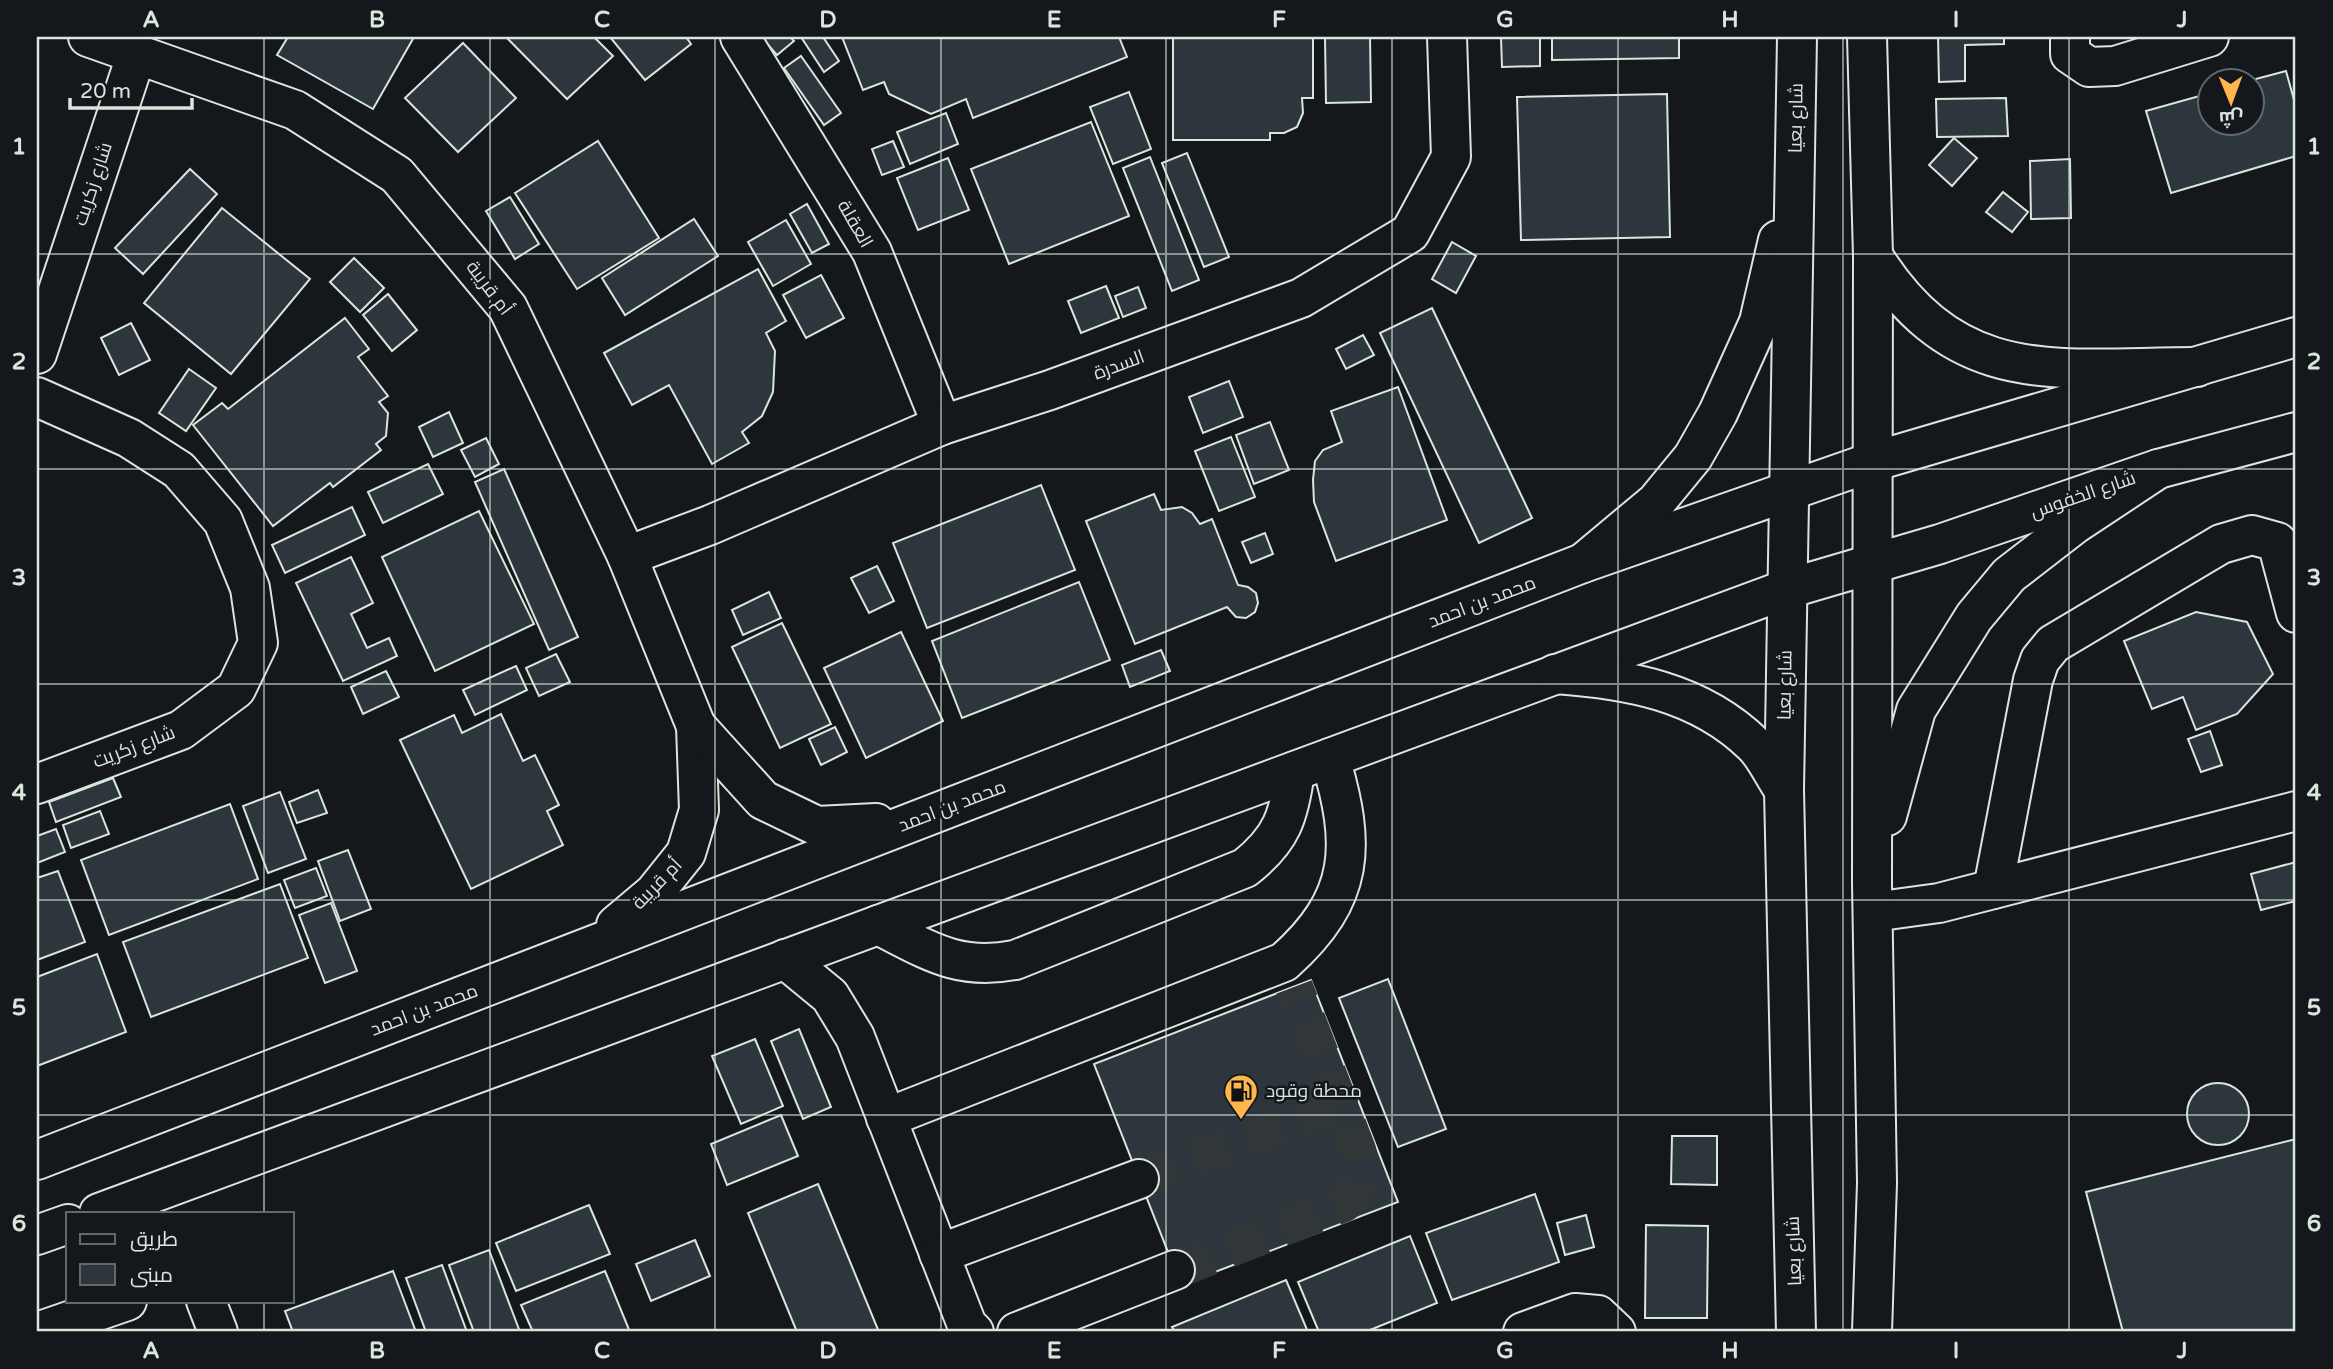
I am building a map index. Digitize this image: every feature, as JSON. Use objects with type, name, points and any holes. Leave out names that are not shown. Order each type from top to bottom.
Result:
[{"type":"street","name":"أم قريبة","points":[[88,37],[295,110],[397,175],[508,308],[627,556],[696,726],[699,810],[686,853],[653,893],[594,944]]},
{"type":"street","name":"العقلة","points":[[740,37],[872,252],[942,425]]},
{"type":"street","name":"السدرة","points":[[627,556],[710,525],[942,425],[1049,390],[1301,298],[1410,233],[1451,157],[1447,37]]},
{"type":"street","name":"شارع بعيا","points":[[1796,1332],[1784,790],[1797,37]]},
{"type":"street","points":[[1867,37],[1873,256],[1872,897],[1877,1183],[1872,1332]]},
{"type":"street","points":[[2070,37],[2070,54],[2089,67],[2115,66],[2208,37]]},
{"type":"street","name":"شارع زكريت","points":[[37,354],[137,53]]},
{"type":"street","points":[[1583,563],[1657,502],[1693,457],[1718,413],[1759,322],[1795,163]]},
{"type":"street","points":[[1873,256],[1895,290],[1923,320],[1957,343],[1995,359],[2035,367],[2197,367]]},
{"type":"street","points":[[1872,462],[2296,337]]},
{"type":"street","name":"شارع زكريت","points":[[37,397],[129,438],[179,470],[223,521],[250,588],[258,643],[236,689],[181,730],[37,784]]},
{"type":"street","name":"شارع الخفوس","points":[[1872,561],[1940,544],[2158,469],[2296,432]]},
{"type":"street","name":"محمد بن احمد","points":[[37,1160],[1583,563],[1872,462]]},
{"type":"street","points":[[1872,897],[1897,770],[1916,710],[1974,617],[2009,575],[2075,524],[2158,469]]},
{"type":"street","points":[[1993,889],[2033,680],[2040,660],[2053,644],[2221,544],[2252,535],[2277,542],[2296,613]]},
{"type":"street","points":[[105,1212],[196,1196],[543,1046],[1787,589],[1872,561]]},
{"type":"street","points":[[1555,674],[1614,678],[1665,691],[1712,711],[1755,746],[1784,790]]},
{"type":"street","name":"أم قريبة","points":[[696,726],[764,800],[817,826],[911,822]]},
{"type":"street","points":[[878,925],[946,959],[991,965],[1015,960],[1245,867],[1274,842],[1313,765]]},
{"type":"street","points":[[886,1118],[1289,974],[1319,926],[1341,881],[1348,830],[1344,806],[1313,765]]},
{"type":"street","points":[[1872,897],[1939,903],[2296,811]]},
{"type":"street","points":[[785,959],[830,996],[844,1016],[967,1325],[974,1332]]},
{"type":"street","points":[[939,1254],[1139,1179]]},
{"type":"street","points":[[37,1235],[66,1225]]},
{"type":"street","points":[[1017,1332],[1175,1270]]},
{"type":"street","points":[[37,1332],[124,1302]]},
{"type":"street","points":[[206,1302],[218,1332]]},
{"type":"street","points":[[1523,1332],[1574,1313],[1598,1315],[1616,1332]]},
{"type":"building","points":[[288,37],[414,37],[373,109],[277,55]]},
{"type":"building","points":[[506,37],[594,37],[613,56],[567,99]]},
{"type":"building","points":[[610,37],[686,37],[691,44],[645,80]]},
{"type":"building","points":[[761,37],[790,37],[794,41],[777,55]]},
{"type":"building","points":[[801,37],[823,37],[839,61],[824,72]]},
{"type":"building","points":[[842,37],[1119,37],[1127,57],[973,118],[966,99],[931,114],[889,94],[884,82],[863,90]]},
{"type":"building","points":[[1173,37],[1313,37],[1313,98],[1302,98],[1303,113],[1297,127],[1284,133],[1270,133],[1270,140],[1173,140]]},
{"type":"building","points":[[1325,37],[1370,37],[1371,102],[1326,103]]},
{"type":"building","points":[[1501,37],[1540,37],[1540,66],[1502,67]]},
{"type":"building","points":[[1552,37],[1679,37],[1679,58],[1552,60]]},
{"type":"building","points":[[1938,37],[2004,37],[2004,44],[1965,45],[1965,81],[1939,82]]},
{"type":"building","points":[[463,43],[516,98],[458,152],[405,98]]},
{"type":"building","points":[[801,56],[841,113],[824,125],[784,68]]},
{"type":"building","points":[[2286,71],[2296,107],[2296,156],[2171,193],[2146,111],[2196,97],[2196,136],[2266,136],[2266,76]]},
{"type":"building","points":[[1129,92],[1151,149],[1113,164],[1090,107]]},
{"type":"building","points":[[1667,94],[1670,237],[1521,240],[1517,97]]},
{"type":"building","points":[[2006,98],[2008,136],[1937,137],[1936,99]]},
{"type":"building","points":[[946,113],[958,144],[910,164],[897,132]]},
{"type":"building","points":[[1091,122],[1129,216],[1009,264],[971,169]]},
{"type":"building","points":[[1954,138],[1977,158],[1952,186],[1929,165]]},
{"type":"building","points":[[598,141],[659,238],[577,289],[515,193]]},
{"type":"building","points":[[893,141],[904,167],[882,175],[872,149]]},
{"type":"building","points":[[1187,153],[1229,257],[1204,267],[1162,163]]},
{"type":"building","points":[[1150,157],[1199,280],[1172,291],[1123,168]]},
{"type":"building","points":[[948,158],[969,210],[918,230],[897,178]]},
{"type":"building","points":[[2070,159],[2071,218],[2031,219],[2030,161]]},
{"type":"building","points":[[190,169],[217,194],[143,274],[115,248]]},
{"type":"building","points":[[2003,192],[2028,212],[2012,232],[1986,212]]},
{"type":"building","points":[[510,197],[539,244],[515,259],[486,211]]},
{"type":"building","points":[[807,204],[829,244],[812,253],[790,214]]},
{"type":"building","points":[[222,208],[310,279],[231,374],[144,303]]},
{"type":"building","points":[[694,219],[718,256],[625,315],[602,278]]},
{"type":"building","points":[[786,220],[811,264],[773,286],[748,242]]},
{"type":"building","points":[[1452,242],[1476,256],[1456,293],[1432,279]]},
{"type":"building","points":[[354,258],[384,288],[360,312],[330,282]]},
{"type":"building","points":[[758,269],[786,321],[766,333],[775,351],[773,392],[762,416],[742,432],[749,443],[712,464],[669,385],[632,405],[604,353]]},
{"type":"building","points":[[821,275],[844,318],[806,338],[783,295]]},
{"type":"building","points":[[1106,286],[1119,318],[1081,333],[1068,301]]},
{"type":"building","points":[[1138,287],[1146,308],[1123,317],[1115,296]]},
{"type":"building","points":[[388,294],[417,330],[392,351],[363,315]]},
{"type":"building","points":[[1432,308],[1532,518],[1479,543],[1380,333]]},
{"type":"building","points":[[345,318],[369,349],[358,357],[388,396],[379,402],[388,413],[386,436],[376,444],[381,450],[333,487],[330,483],[273,526],[193,425],[222,403],[228,409]]},
{"type":"building","points":[[131,323],[150,360],[119,375],[101,338]]},
{"type":"building","points":[[1363,335],[1374,355],[1346,369],[1336,349]]},
{"type":"building","points":[[189,369],[216,388],[186,431],[159,413]]},
{"type":"building","points":[[1229,381],[1243,417],[1203,433],[1189,397]]},
{"type":"building","points":[[1398,387],[1447,520],[1336,561],[1314,502],[1313,480],[1315,461],[1323,450],[1342,442],[1331,411]]},
{"type":"building","points":[[449,412],[463,443],[433,457],[419,427]]},
{"type":"building","points":[[1270,422],[1289,470],[1254,484],[1236,435]]},
{"type":"building","points":[[1231,437],[1255,497],[1219,511],[1195,451]]},
{"type":"building","points":[[486,438],[499,464],[475,477],[461,450]]},
{"type":"building","points":[[428,464],[443,494],[383,523],[368,492]]},
{"type":"building","points":[[504,469],[578,637],[549,650],[475,482]]},
{"type":"building","points":[[1041,485],[1075,570],[927,628],[893,543]]},
{"type":"building","points":[[1154,494],[1161,510],[1182,507],[1192,513],[1200,524],[1212,519],[1238,585],[1248,587],[1256,593],[1258,603],[1255,612],[1246,618],[1236,617],[1227,607],[1135,644],[1086,521]]},
{"type":"building","points":[[352,507],[365,535],[285,573],[272,545]]},
{"type":"building","points":[[479,511],[534,624],[435,671],[382,557]]},
{"type":"building","points":[[1265,533],[1273,554],[1251,563],[1242,542]]},
{"type":"building","points":[[351,557],[373,603],[351,614],[367,648],[389,638],[397,656],[343,681],[296,583]]},
{"type":"building","points":[[877,566],[894,601],[869,613],[851,578]]},
{"type":"building","points":[[1079,582],[1110,660],[962,718],[932,641]]},
{"type":"building","points":[[769,592],[781,618],[743,635],[732,610]]},
{"type":"building","points":[[2196,612],[2247,622],[2273,674],[2237,714],[2196,730],[2183,697],[2152,709],[2124,641]]},
{"type":"building","points":[[782,623],[831,724],[780,748],[732,647]]},
{"type":"building","points":[[901,632],[943,721],[866,758],[824,668]]},
{"type":"building","points":[[1161,650],[1170,671],[1130,687],[1122,665]]},
{"type":"building","points":[[556,654],[570,682],[539,696],[526,668]]},
{"type":"building","points":[[516,666],[527,690],[475,715],[463,690]]},
{"type":"building","points":[[386,671],[399,697],[363,714],[351,687]]},
{"type":"building","points":[[501,714],[523,761],[535,755],[559,805],[547,811],[563,845],[471,889],[400,740],[454,715],[462,733]]},
{"type":"building","points":[[835,727],[847,752],[821,765],[809,739]]},
{"type":"building","points":[[2210,731],[2222,765],[2201,772],[2188,739]]},
{"type":"building","points":[[113,778],[121,797],[56,822],[49,802]]},
{"type":"building","points":[[318,790],[327,813],[297,823],[289,802]]},
{"type":"building","points":[[280,792],[306,859],[268,873],[243,806]]},
{"type":"building","points":[[230,804],[258,879],[109,935],[81,860]]},
{"type":"building","points":[[100,811],[109,834],[71,848],[63,825]]},
{"type":"building","points":[[56,829],[65,852],[37,863],[37,836]]},
{"type":"building","points":[[348,850],[371,909],[340,921],[318,861]]},
{"type":"building","points":[[2296,862],[2296,901],[2261,910],[2251,874]]},
{"type":"building","points":[[316,868],[327,896],[295,908],[284,880]]},
{"type":"building","points":[[58,871],[85,942],[37,960],[37,878]]},
{"type":"building","points":[[280,884],[308,958],[151,1017],[123,942]]},
{"type":"building","points":[[331,903],[357,971],[325,983],[299,915]]},
{"type":"building","points":[[97,954],[126,1032],[37,1066],[37,977]]},
{"type":"building","points":[[1388,979],[1446,1129],[1398,1147],[1339,998]]},
{"type":"building","name":"محطة وقود","points":[[1311,980],[1398,1202],[1181,1285],[1094,1064]]},
{"type":"building","points":[[799,1029],[831,1107],[803,1119],[771,1041]]},
{"type":"building","points":[[755,1039],[783,1106],[741,1124],[712,1056]]},
{"type":"building","points":[[2218,1083],[2230,1085],[2240,1092],[2247,1102],[2247,1126],[2240,1136],[2230,1143],[2218,1145],[2206,1143],[2196,1136],[2189,1126],[2187,1114],[2189,1102],[2196,1092],[2206,1085]]},
{"type":"building","points":[[781,1115],[798,1156],[727,1185],[711,1144]]},
{"type":"building","points":[[1672,1136],[1717,1136],[1717,1185],[1671,1184]]},
{"type":"building","points":[[2296,1139],[2296,1332],[2123,1332],[2086,1192]]},
{"type":"building","points":[[818,1184],[879,1332],[797,1332],[748,1213]]},
{"type":"building","points":[[1535,1194],[1559,1262],[1452,1300],[1426,1233]]},
{"type":"building","points":[[589,1205],[610,1254],[516,1291],[496,1243]]},
{"type":"building","points":[[1586,1215],[1594,1247],[1565,1255],[1557,1223]]},
{"type":"building","points":[[1646,1225],[1708,1226],[1707,1318],[1645,1318]]},
{"type":"building","points":[[1410,1236],[1437,1303],[1365,1332],[1319,1332],[1298,1282]]},
{"type":"building","points":[[695,1240],[710,1276],[651,1301],[636,1264]]},
{"type":"building","points":[[489,1250],[520,1332],[474,1332],[449,1265]]},
{"type":"building","points":[[442,1265],[467,1332],[426,1332],[406,1278]]},
{"type":"building","points":[[393,1271],[416,1332],[293,1332],[285,1311]]},
{"type":"building","points":[[605,1271],[630,1332],[533,1332],[521,1305]]},
{"type":"building","points":[[1286,1280],[1308,1332],[1175,1332],[1172,1327]]},
{"type":"tunnel","points":[[1175,1270],[1344,1203],[1357,1185],[1360,1172],[1357,1150],[1294,987]]},
{"type":"tunnel","points":[[1139,1179],[1339,1104]]},
{"type":"place","name":"محطة وقود","points":[[1241,1121]]}]
